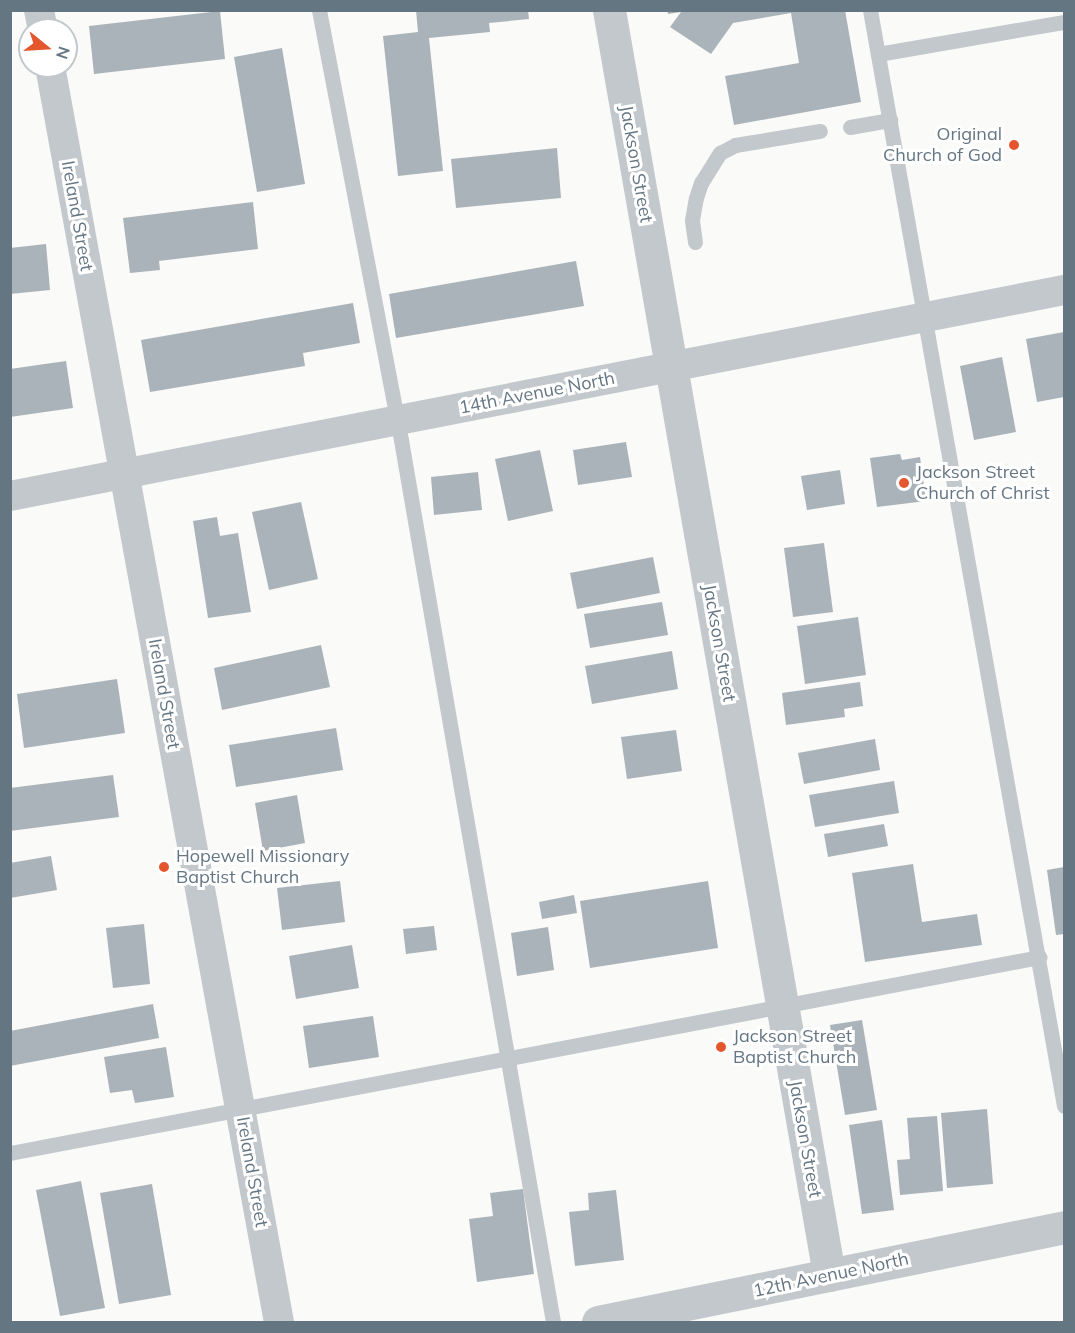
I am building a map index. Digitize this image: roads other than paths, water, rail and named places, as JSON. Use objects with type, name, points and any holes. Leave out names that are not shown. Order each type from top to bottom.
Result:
[{"type":"street","name":"Jackson Street","points":[[609,10],[829,1275]]},
{"type":"street","name":"Ireland Street","points":[[52,78],[279,1323]]},
{"type":"street","name":"14th Avenue North","points":[[10,496],[1065,290]]},
{"type":"street","name":"12th Avenue North","points":[[598,1323],[1065,1227]]},
{"type":"lane","points":[[320,10],[397,420],[553,1323]]},
{"type":"lane","points":[[870,10],[1065,1106]]},
{"type":"lane","points":[[878,54],[1065,22]]},
{"type":"lane","points":[[850,127],[890,120]]},
{"type":"lane","points":[[695,242],[692,220],[696,198],[701,183],[720,153],[735,145],[820,131]]},
{"type":"lane","points":[[10,1153],[1039,957]]},
{"type":"place","name":"Original Church of God","points":[[1014,145]]},
{"type":"place","name":"Jackson Street Church of Christ","points":[[904,483]]},
{"type":"place","name":"Hopewell Missionary Baptist Church","points":[[164,867]]},
{"type":"place","name":"Jackson Street Baptist Church","points":[[721,1047]]}]
